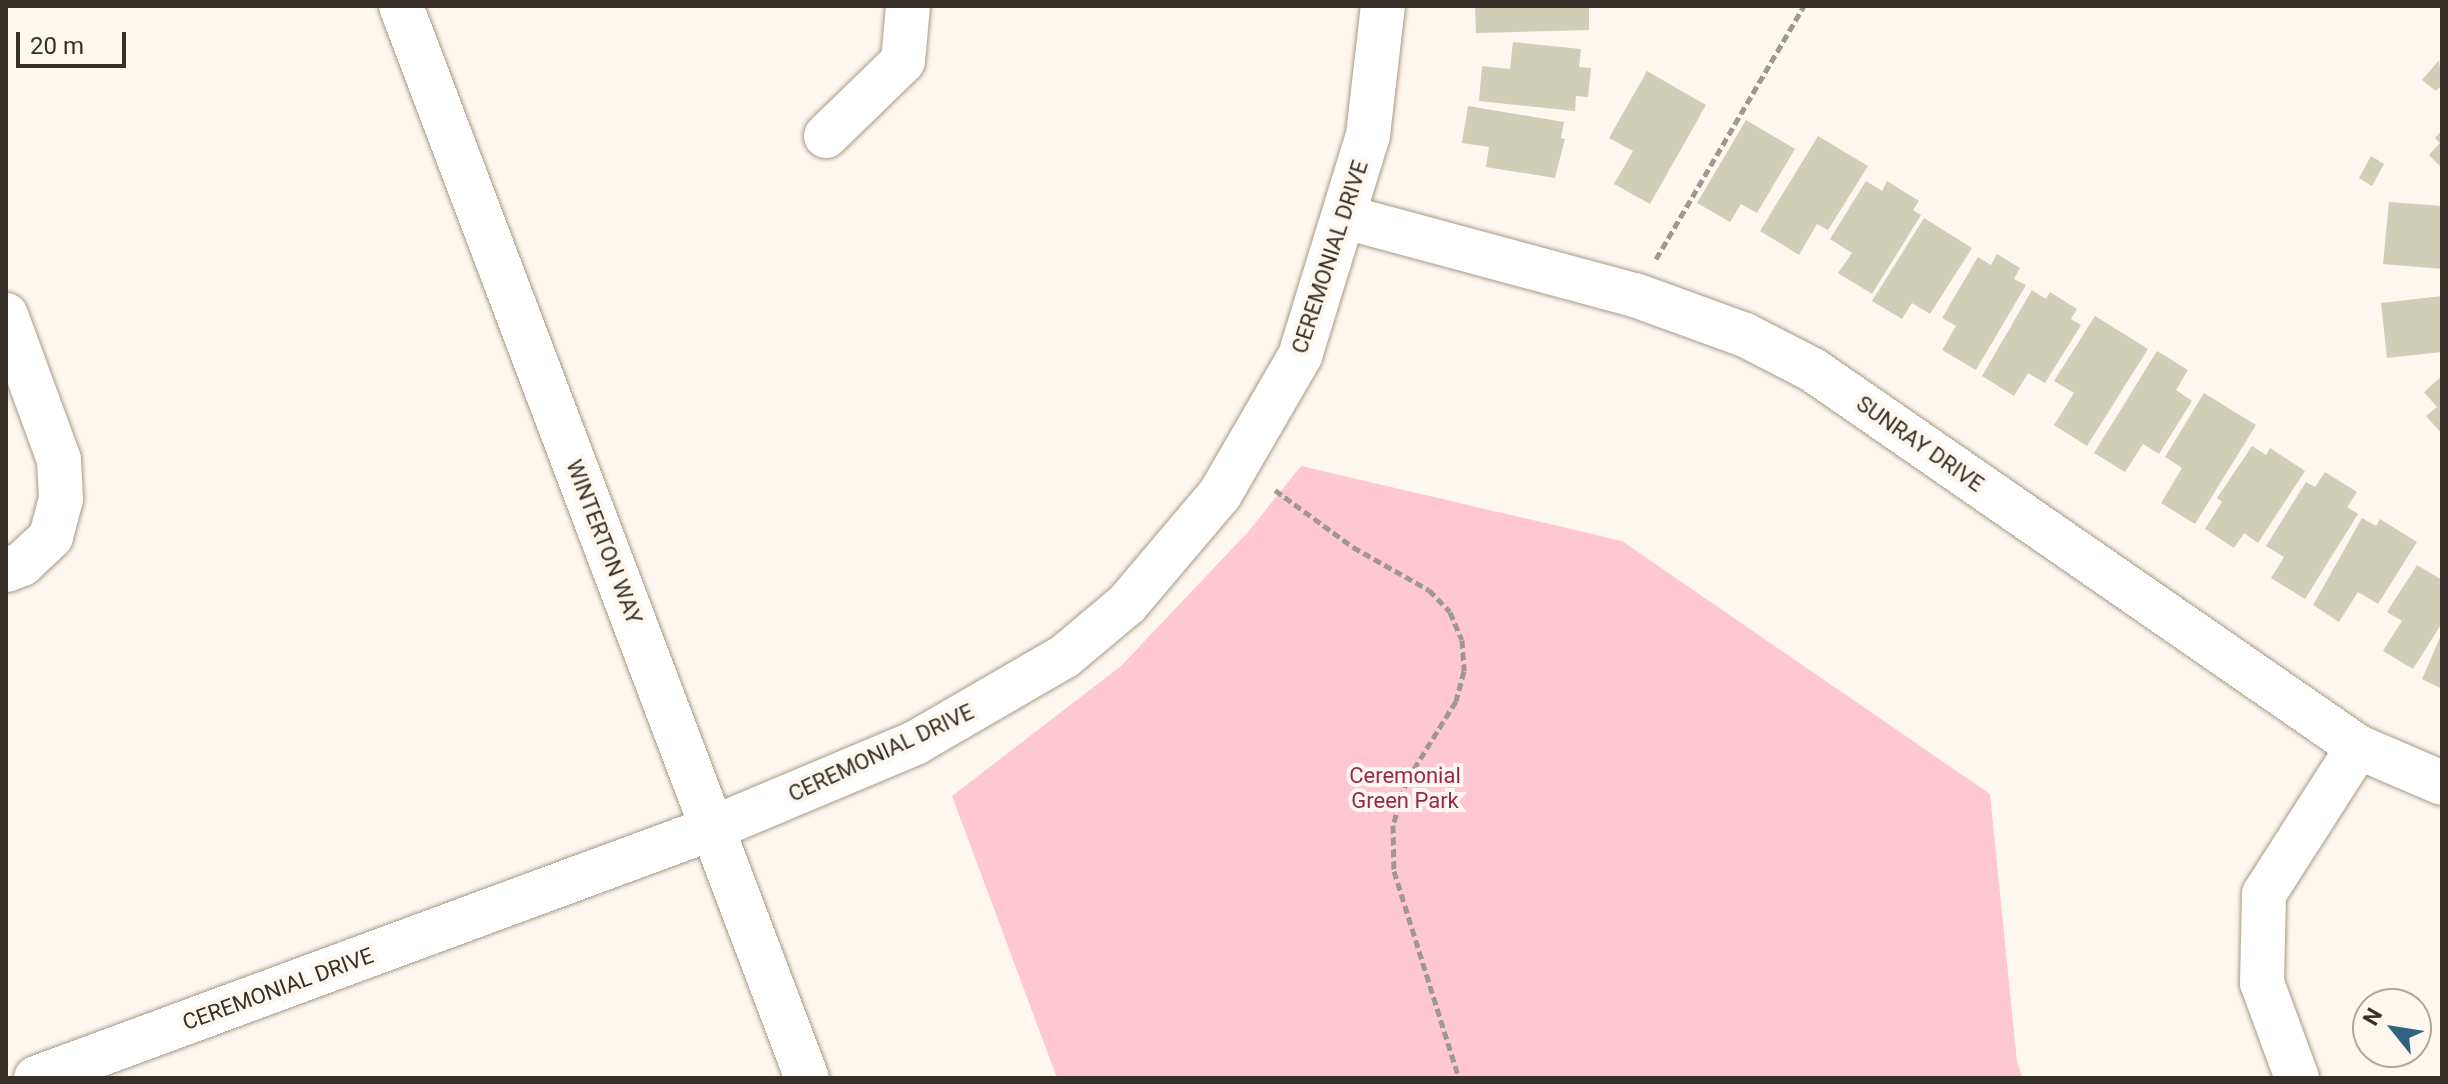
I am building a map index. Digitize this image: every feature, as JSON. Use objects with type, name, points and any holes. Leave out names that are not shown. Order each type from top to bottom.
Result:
[{"type":"street","name":"WINTERTON WAY","points":[[401,6],[807,1078]]},
{"type":"street","points":[[826,136],[903,61],[908,6]]},
{"type":"street","name":"CEREMONIAL DRIVE","points":[[36,1078],[713,828],[915,743],[999,698],[1065,656],[1127,604],[1239,466],[1300,356],[1368,135],[1383,6]]},
{"type":"street","name":"SUNRAY DRIVE","points":[[1345,217],[1635,295],[1745,335],[1813,370],[2358,747],[2442,783]]},
{"type":"street","points":[[6,315],[59,460],[61,499],[51,537],[22,564],[6,570]]},
{"type":"street","points":[[2297,1078],[2262,983],[2264,894],[2358,747]]},
{"type":"path","points":[[1635,295],[1804,6]]},
{"type":"path","points":[[1275,490],[1353,547],[1429,590],[1450,612],[1462,640],[1464,671],[1456,701],[1407,780],[1393,825],[1394,871],[1459,1078]]},
{"type":"green space","name":"Ceremonial Green Park","points":[[1301,466],[1622,541],[1990,794],[2017,1062],[2023,1078],[1057,1078],[952,796],[1121,666],[1248,532]]},
{"type":"building","points":[[1475,6],[1589,6],[1589,30],[1476,33]]},
{"type":"building","points":[[1513,42],[1581,49],[1579,67],[1591,68],[1588,97],[1576,96],[1575,111],[1479,101],[1482,66],[1510,69]]},
{"type":"building","points":[[2439,60],[2442,85],[2436,91],[2422,80]]},
{"type":"building","points":[[1647,71],[1706,105],[1650,204],[1614,184],[1633,151],[1609,138]]},
{"type":"building","points":[[1468,106],[1564,122],[1561,138],[1565,139],[1555,178],[1486,167],[1489,147],[1462,143]]},
{"type":"building","points":[[1746,120],[1795,149],[1757,213],[1741,204],[1730,222],[1697,203]]},
{"type":"building","points":[[2442,130],[2442,168],[2429,155],[2440,143],[2435,138]]},
{"type":"building","points":[[1818,136],[1868,166],[1828,230],[1817,224],[1799,255],[1760,231]]},
{"type":"building","points":[[2371,156],[2384,164],[2372,186],[2359,178]]},
{"type":"building","points":[[1866,181],[1882,191],[1887,181],[1919,201],[1913,210],[1921,215],[1872,294],[1838,273],[1852,253],[1830,239]]},
{"type":"building","points":[[2389,202],[2442,206],[2442,269],[2383,264]]},
{"type":"building","points":[[1924,218],[1972,248],[1930,314],[1912,303],[1902,319],[1872,301]]},
{"type":"building","points":[[1997,254],[2020,268],[2014,279],[2026,285],[1976,370],[1942,350],[1956,326],[1942,318],[1978,257],[1991,265]]},
{"type":"building","points":[[2032,290],[2046,299],[2050,292],[2077,309],[2071,319],[2081,325],[2045,383],[2028,373],[2014,396],[1982,376]]},
{"type":"building","points":[[2442,296],[2442,352],[2387,358],[2381,303]]},
{"type":"building","points":[[2095,316],[2148,349],[2087,446],[2054,425],[2074,393],[2054,381]]},
{"type":"building","points":[[2157,351],[2188,370],[2176,390],[2192,401],[2159,454],[2143,444],[2125,472],[2094,453]]},
{"type":"building","points":[[2442,376],[2442,434],[2426,416],[2437,407],[2424,392]]},
{"type":"building","points":[[2204,393],[2256,425],[2195,524],[2161,503],[2182,468],[2165,457]]},
{"type":"building","points":[[2252,446],[2266,455],[2270,448],[2305,471],[2258,543],[2244,533],[2234,548],[2205,529],[2222,502],[2217,498]]},
{"type":"building","points":[[2325,472],[2357,492],[2347,507],[2358,514],[2305,599],[2271,578],[2284,557],[2266,546],[2306,482],[2315,487]]},
{"type":"building","points":[[2362,518],[2376,526],[2380,519],[2417,542],[2378,604],[2358,592],[2339,622],[2313,605]]},
{"type":"building","points":[[2417,565],[2442,580],[2442,623],[2413,669],[2383,651],[2402,621],[2387,612]]},
{"type":"building","points":[[2442,633],[2442,689],[2422,679]]}]
